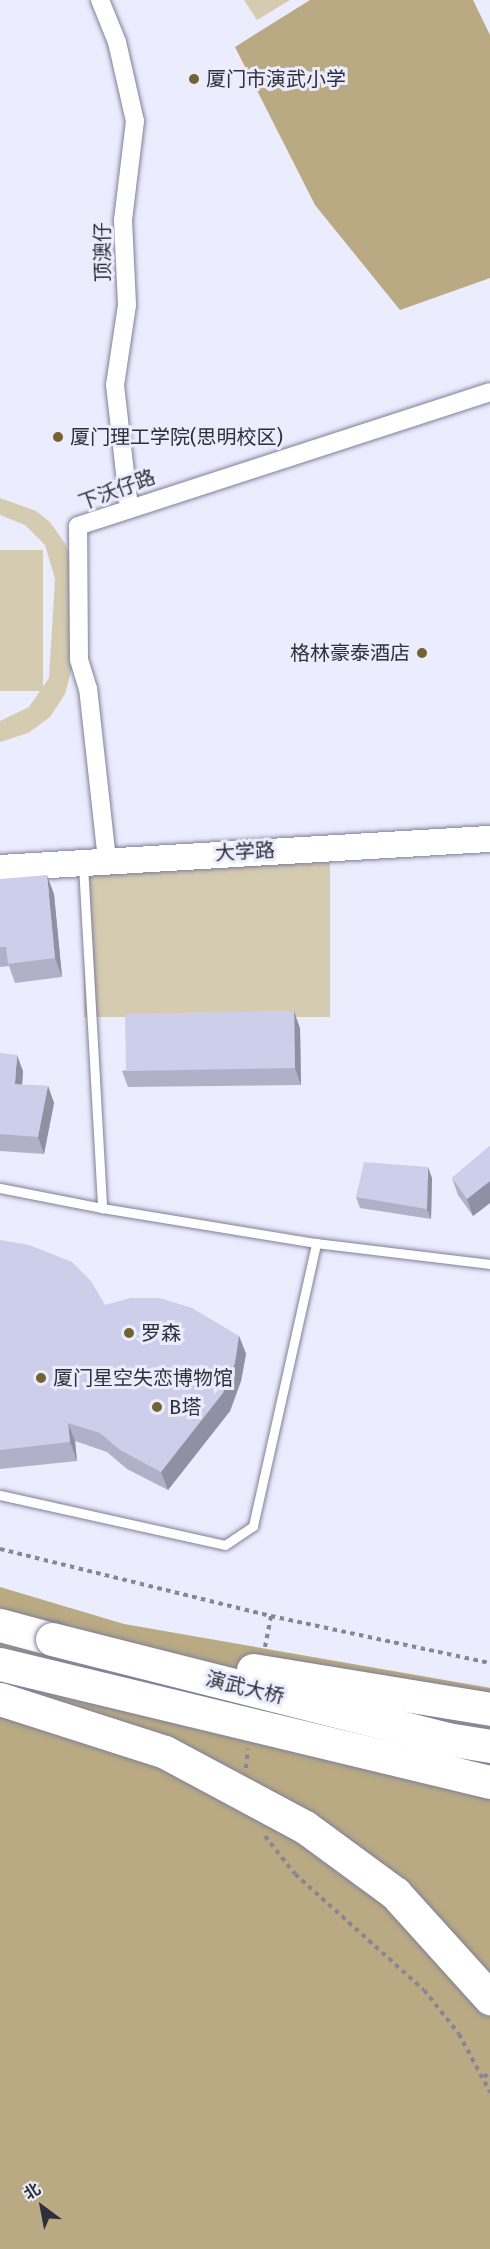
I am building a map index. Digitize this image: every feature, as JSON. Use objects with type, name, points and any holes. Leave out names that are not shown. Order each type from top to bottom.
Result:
[{"type":"highway","name":"演武大桥","points":[[0,1625],[447,1739],[490,1746]]},
{"type":"highway","points":[[52,1639],[490,1709]]},
{"type":"highway","name":"演武大桥","points":[[0,1664],[490,1782]]},
{"type":"highway","points":[[0,1699],[165,1752],[305,1827],[395,1893],[490,1998]]},
{"type":"street","name":"顶澳仔","points":[[100,0],[117,42],[135,122],[123,220],[127,305],[115,385],[129,507]]},
{"type":"street","name":"下沃仔路","points":[[94,861],[88,689],[79,660],[78,526],[129,507],[490,392]]},
{"type":"street","name":"大学路","points":[[0,868],[490,839]]},
{"type":"lane","points":[[94,861],[102,1208]]},
{"type":"lane","points":[[0,1188],[102,1208],[316,1243],[490,1264]]},
{"type":"lane","points":[[0,1495],[225,1545],[254,1526],[316,1243]]},
{"type":"path","points":[[0,1549],[271,1616],[490,1663]]},
{"type":"path","points":[[484,2077],[490,2072]]},
{"type":"shaded area","points":[[244,0],[290,0],[257,20]]},
{"type":"shaded area","points":[[310,0],[473,0],[490,35],[490,278],[400,310],[315,205],[235,47]]},
{"type":"shaded area","points":[[0,498],[36,511],[50,522],[66,545],[71,562],[72,668],[65,694],[50,717],[28,733],[0,742],[0,721],[29,707],[49,678],[55,579],[45,545],[25,525],[0,515]]},
{"type":"shaded area","points":[[0,550],[43,550],[43,691],[0,691]]},
{"type":"shaded area","points":[[84,852],[330,852],[330,1017],[84,1017]]},
{"type":"shaded area","points":[[0,1587],[124,1624],[490,1688],[490,2249],[0,2249]]},
{"type":"building","points":[[47,875],[55,958],[8,964],[6,947],[0,947],[0,879]]},
{"type":"building","points":[[294,1011],[295,1068],[126,1071],[125,1014]]},
{"type":"building","points":[[0,1053],[17,1055],[15,1084],[48,1086],[38,1137],[0,1134]]},
{"type":"building","points":[[490,1146],[490,1181],[467,1199],[452,1178]]},
{"type":"building","points":[[364,1162],[428,1167],[427,1209],[356,1197]]},
{"type":"building","points":[[0,1240],[29,1245],[72,1262],[91,1281],[105,1305],[130,1298],[160,1298],[192,1308],[239,1336],[235,1363],[223,1393],[161,1472],[120,1450],[100,1433],[68,1423],[70,1442],[0,1450]]},
{"type":"place","name":"厦门市演武小学","points":[[194,79]]},
{"type":"place","name":"厦门理工学院(思明校区)","points":[[58,437]]},
{"type":"place","name":"格林豪泰酒店","points":[[422,653]]},
{"type":"place","name":"罗森","points":[[129,1333]]},
{"type":"place","name":"厦门星空失恋博物馆","points":[[41,1378]]},
{"type":"place","name":"B塔","points":[[157,1407]]}]
